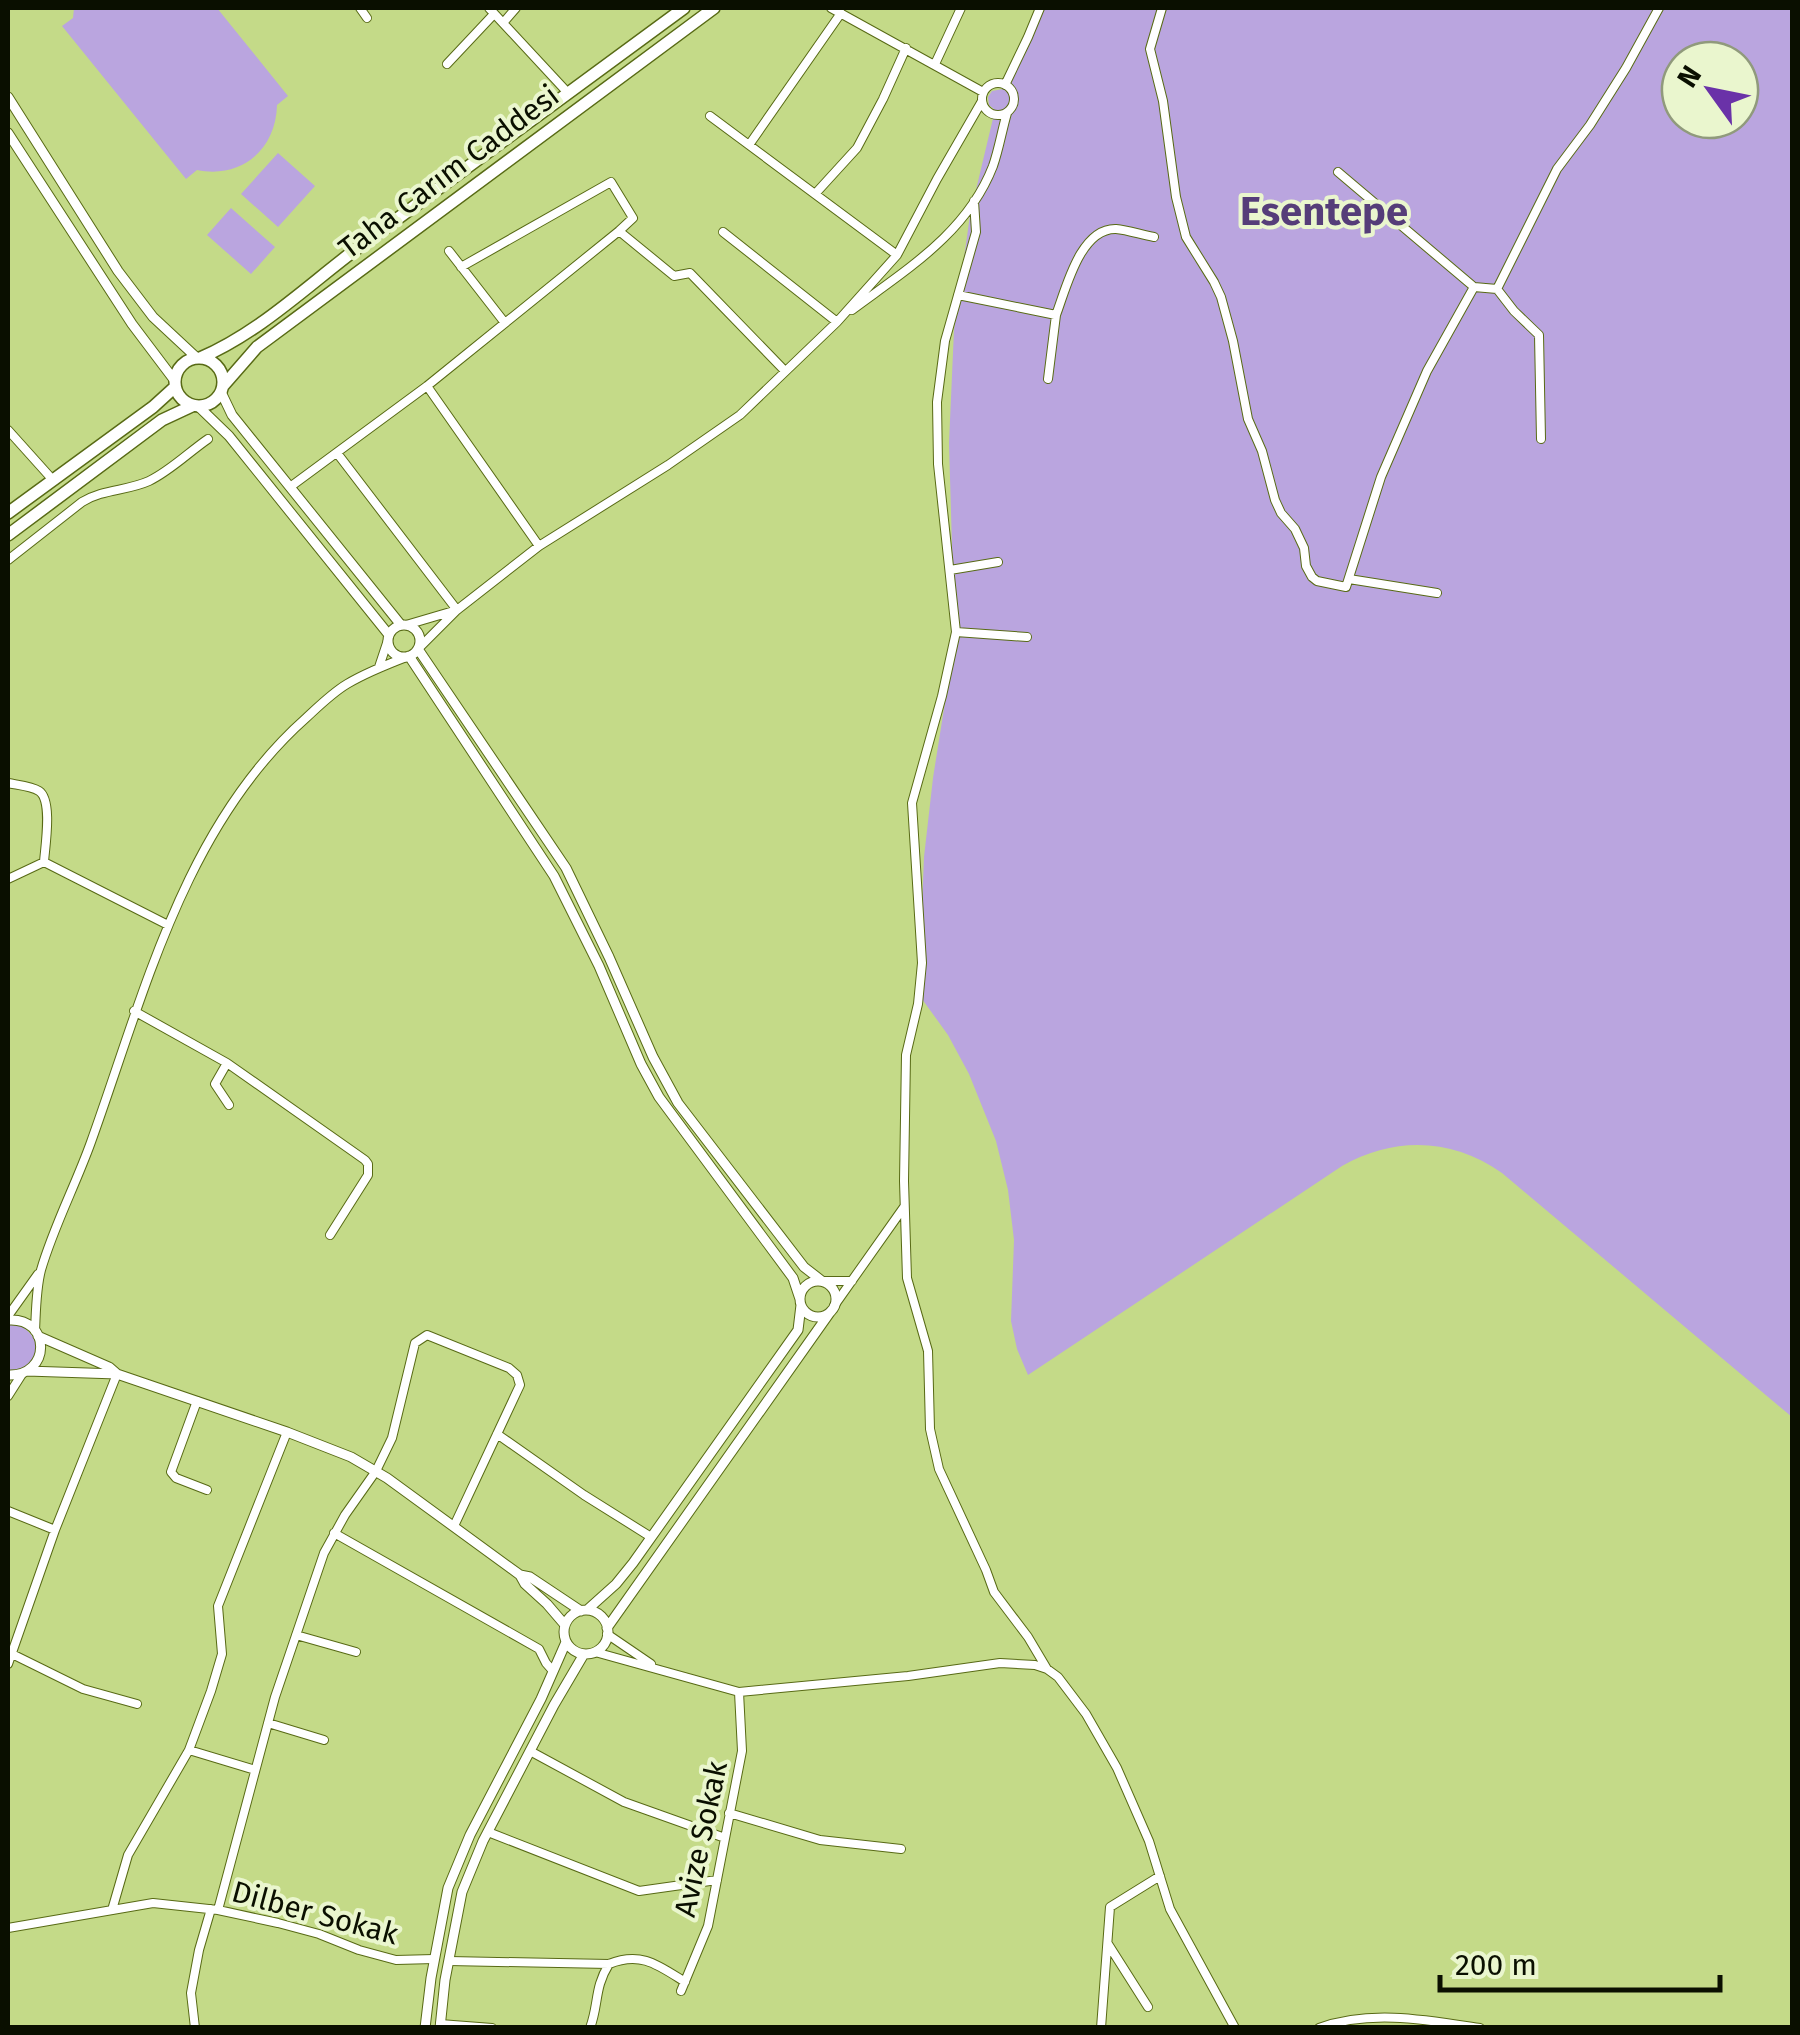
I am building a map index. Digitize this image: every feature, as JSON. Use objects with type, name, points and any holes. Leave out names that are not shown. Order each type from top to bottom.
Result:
[{"type":"main road","name":"Taha Carım Caddesi","points":[[198,358],[224,348],[285,305],[684,8]]},
{"type":"main road","name":"Taha Carım Caddesi","points":[[222,389],[257,347],[714,8]]},
{"type":"main road","points":[[8,535],[162,420],[209,404],[222,389],[220,369],[211,361],[198,358],[183,363],[176,372],[175,384],[182,400],[195,406]]},
{"type":"main road","points":[[8,514],[153,407],[175,384]]},
{"type":"street","points":[[360,8],[367,18]]},
{"type":"street","points":[[503,23],[516,8]]},
{"type":"street","points":[[831,8],[935,64],[982,96],[984,108],[991,114],[1007,113]]},
{"type":"street","points":[[935,64],[960,8]]},
{"type":"street","points":[[1005,84],[1040,8]]},
{"type":"street","points":[[1162,8],[1150,49],[1186,237],[1221,298],[1248,419],[1262,451],[1275,500],[1295,529],[1304,548],[1308,572],[1317,581],[1346,587],[1381,477],[1419,389],[1474,287]]},
{"type":"street","points":[[1497,289],[1557,169],[1617,82],[1659,8]]},
{"type":"street","points":[[447,64],[491,11],[568,92]]},
{"type":"street","points":[[749,145],[841,13]]},
{"type":"street","points":[[814,194],[857,148],[906,48]]},
{"type":"street","points":[[8,1396],[38,1358],[41,1347],[36,1300],[41,1270],[92,1142],[134,1011],[168,924],[234,796],[289,733],[332,694],[414,652],[457,610],[539,546],[740,415],[836,322],[897,255],[982,96],[992,84],[1005,84],[1014,98],[1012,106],[992,167],[966,217],[932,251],[836,322]]},
{"type":"street","points":[[8,97],[118,271],[153,316],[198,358]]},
{"type":"street","points":[[710,116],[897,255]]},
{"type":"street","points":[[8,133],[175,384]]},
{"type":"street","points":[[1338,172],[1474,287],[1497,289],[1539,335],[1541,439]]},
{"type":"street","points":[[290,487],[427,386],[633,218],[611,182],[461,267]]},
{"type":"street","points":[[974,202],[976,232],[945,341],[937,402],[938,464],[956,632],[912,803],[922,963],[918,1004],[906,1055],[907,1278],[928,1351],[930,1429],[939,1469],[994,1592],[1047,1670]]},
{"type":"street","points":[[1048,379],[1056,315],[1078,258],[1088,244],[1114,229],[1154,237]]},
{"type":"street","points":[[620,231],[674,276],[690,273],[786,371]]},
{"type":"street","points":[[723,232],[836,322]]},
{"type":"street","points":[[448,251],[505,323]]},
{"type":"street","points":[[958,295],[1056,315]]},
{"type":"street","points":[[427,386],[539,546]]},
{"type":"street","points":[[195,406],[229,436],[388,637],[390,650],[394,654],[414,652],[420,644],[418,633],[403,625],[232,416],[222,389]]},
{"type":"street","points":[[8,430],[52,480]]},
{"type":"street","points":[[8,560],[95,494],[152,480],[208,439]]},
{"type":"street","points":[[336,454],[457,610]]},
{"type":"street","points":[[950,570],[998,562]]},
{"type":"street","points":[[1349,579],[1437,593]]},
{"type":"street","points":[[379,667],[388,637],[403,625],[457,610]]},
{"type":"street","points":[[956,632],[1027,637]]},
{"type":"street","points":[[414,652],[566,868],[678,1103],[804,1267],[834,1290],[833,1308],[826,1314],[809,1314],[793,1278],[659,1097],[554,876],[414,652]]},
{"type":"street","points":[[8,782],[38,790],[45,798],[48,808],[44,862]]},
{"type":"street","points":[[44,862],[168,924]]},
{"type":"street","points":[[8,879],[44,862]]},
{"type":"street","points":[[134,1011],[227,1063],[368,1164],[368,1175],[330,1235]]},
{"type":"street","points":[[227,1063],[215,1084],[228,1105]]},
{"type":"street","points":[[492,2028],[440,2026],[462,1892],[488,1832],[554,1705],[590,1653],[604,1644],[607,1631],[905,1205]]},
{"type":"street","points":[[41,1270],[8,1318],[21,1321],[117,1374]]},
{"type":"street","points":[[565,1626],[571,1616],[584,1611],[624,1575],[798,1330],[801,1293],[807,1284],[852,1282]]},
{"type":"street","points":[[195,2028],[191,1992],[198,1950],[214,1910],[296,1634],[324,1552],[392,1438],[415,1343],[422,1336],[432,1336],[509,1368],[520,1385],[454,1526]]},
{"type":"street","points":[[8,1374],[117,1374],[338,1452],[376,1470],[520,1575],[565,1626],[566,1642],[554,1671],[470,1835],[448,1888],[425,2028]]},
{"type":"street","points":[[8,1664],[9,1652],[117,1374]]},
{"type":"street","points":[[197,1401],[172,1472],[176,1478],[207,1490]]},
{"type":"street","points":[[112,1910],[128,1855],[188,1750],[211,1691],[222,1654],[218,1606],[286,1432]]},
{"type":"street","points":[[496,1434],[651,1536]]},
{"type":"street","points":[[8,1512],[55,1530]]},
{"type":"street","points":[[334,1533],[539,1649],[554,1671]]},
{"type":"street","points":[[520,1575],[600,1616],[607,1631],[658,1670]]},
{"type":"street","points":[[8,1618],[22,1623]]},
{"type":"street","points":[[296,1634],[356,1652]]},
{"type":"street","points":[[566,1642],[574,1650],[739,1692],[1000,1663],[1035,1665],[1047,1670],[1058,1677],[1086,1714],[1117,1768],[1150,1841],[1170,1910],[1235,2028]]},
{"type":"street","points":[[9,1652],[83,1689],[137,1704]]},
{"type":"street","name":"Avize Sokak","points":[[609,1964],[621,1959],[647,1960],[683,1986],[708,1926],[742,1751],[739,1692]]},
{"type":"street","points":[[268,1723],[324,1740]]},
{"type":"street","points":[[188,1750],[255,1770]]},
{"type":"street","points":[[530,1751],[624,1802],[725,1838]]},
{"type":"street","points":[[729,1813],[820,1840],[901,1849]]},
{"type":"street","points":[[488,1832],[639,1891],[717,1880]]},
{"type":"street","points":[[1101,2028],[1110,1907],[1160,1876]]},
{"type":"street","name":"Dilber Sokak","points":[[8,1928],[152,1903],[214,1910],[319,1934],[396,1960],[434,1959]]},
{"type":"street","points":[[1108,1943],[1148,2007]]},
{"type":"street","points":[[449,1961],[609,1964],[596,1990],[590,2028]]},
{"type":"street","points":[[1319,2028],[1341,2020],[1409,2018],[1480,2028]]},
{"type":"shaded area","points":[[74,8],[217,8],[288,96],[277,105],[275,121],[263,148],[241,165],[213,172],[197,170],[186,179],[62,26],[73,18]]},
{"type":"shaded area","points":[[1039,8],[1792,8],[1792,1417],[1502,1173],[1464,1153],[1424,1145],[1382,1150],[1342,1166],[1028,1375],[1011,1321],[1014,1240],[1008,1190],[996,1141],[969,1074],[922,999],[924,857],[954,615],[949,443],[954,330],[970,215],[995,110],[989,105],[992,91],[1003,89]]},
{"type":"shaded area","points":[[278,153],[315,186],[278,227],[241,194]]},
{"type":"shaded area","points":[[231,208],[275,247],[251,274],[207,235]]},
{"type":"shaded area","points":[[15,1324],[32,1336],[36,1352],[28,1365],[8,1370],[8,1325]]},
{"type":"district","name":"Esentepe","points":[[1324,212]]}]
